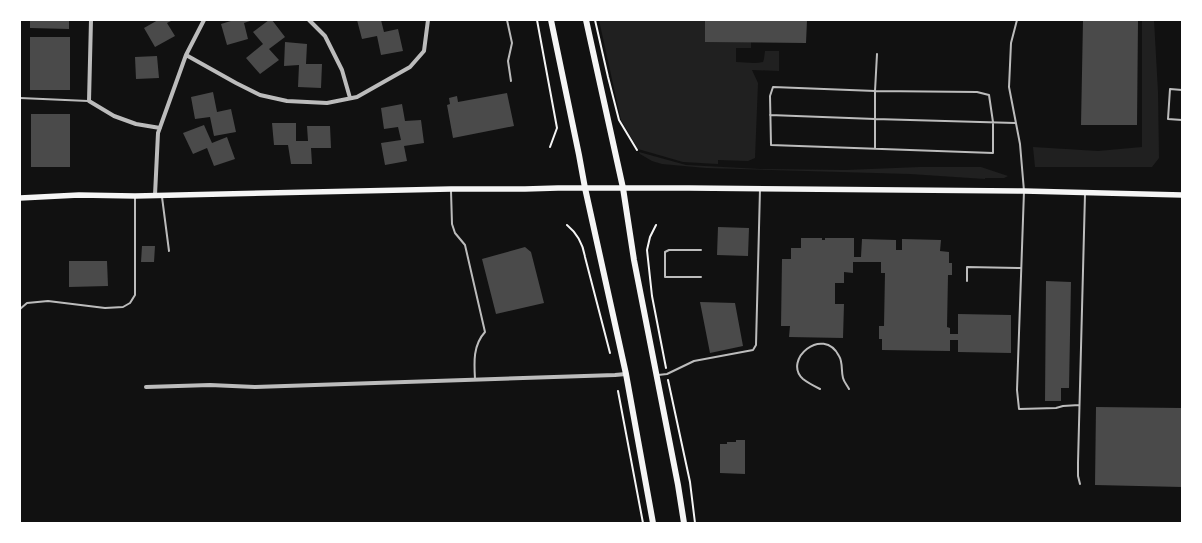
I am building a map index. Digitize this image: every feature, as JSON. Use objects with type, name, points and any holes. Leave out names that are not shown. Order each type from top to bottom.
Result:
[{"type":"highway","points":[[551,20],[585,188],[626,374],[653,523]]},
{"type":"highway","points":[[586,20],[623,188],[634,260],[684,523]]},
{"type":"main road","points":[[20,198],[79,195],[135,196],[585,188],[1024,191],[1182,195]]},
{"type":"street","points":[[91,20],[89,101],[114,116],[136,124],[160,128]]},
{"type":"street","points":[[155,195],[158,133],[186,55],[204,20]]},
{"type":"street","points":[[309,20],[325,36],[342,70],[350,98]]},
{"type":"street","points":[[186,55],[260,95],[287,101],[327,103],[364,93],[410,67],[424,51],[428,20]]},
{"type":"street","points":[[146,387],[210,385],[255,387],[615,376],[626,374]]},
{"type":"lane","points":[[507,20],[512,43],[508,61],[511,80]]},
{"type":"lane","points":[[1017,20],[1011,42],[1010,87],[1020,144],[1024,191],[1017,390],[1019,409],[1079,405]]},
{"type":"lane","points":[[875,148],[877,54]]},
{"type":"lane","points":[[773,87],[875,91],[976,92],[989,95],[993,122],[994,153],[771,145],[770,96],[773,87]]},
{"type":"lane","points":[[1182,90],[1170,90],[1168,119],[1182,120]]},
{"type":"lane","points":[[20,98],[89,101]]},
{"type":"lane","points":[[770,115],[1016,123]]},
{"type":"lane","points":[[656,376],[667,374],[694,361],[753,350],[756,345],[760,188]]},
{"type":"lane","points":[[451,189],[452,224],[455,233],[465,246],[485,332],[480,338],[474,356],[475,379]]},
{"type":"lane","points":[[1080,484],[1078,462],[1085,193]]},
{"type":"lane","points":[[162,195],[169,251]]},
{"type":"lane","points":[[20,309],[27,303],[48,301],[105,308],[123,307],[130,303],[135,295],[135,196]]},
{"type":"lane","points":[[701,250],[669,250],[665,252],[665,277],[701,277]]},
{"type":"lane","points":[[967,281],[967,267],[1021,268]]},
{"type":"lane","points":[[820,389],[802,378],[798,370],[798,361],[802,353],[810,346],[816,344],[826,344],[833,348],[840,356],[844,380],[849,389]]},
{"type":"path","points":[[537,20],[557,128],[550,148]]},
{"type":"path","points":[[596,20],[619,120],[637,150]]},
{"type":"path","points":[[567,225],[572,229],[583,246],[610,354]]},
{"type":"path","points":[[618,391],[643,523]]},
{"type":"shaded area","points":[[599,20],[705,20],[705,41],[751,42],[751,48],[736,48],[736,62],[763,62],[765,51],[779,51],[779,71],[752,70],[758,83],[755,158],[748,161],[718,160],[718,164],[683,162],[638,149],[621,120]]},
{"type":"shaded area","points":[[1142,20],[1154,20],[1159,158],[1152,167],[1035,167],[1033,147],[1098,151],[1142,147]]},
{"type":"shaded area","points":[[639,152],[686,165],[761,169],[846,170],[981,167],[1008,176],[985,179],[910,174],[706,168],[662,164],[652,161]]},
{"type":"building","points":[[30,20],[69,20],[69,29],[30,28]]},
{"type":"building","points":[[158,20],[173,20],[167,23],[175,36],[155,47],[144,28]]},
{"type":"building","points":[[234,20],[253,20],[244,23],[248,39],[227,45],[221,24]]},
{"type":"building","points":[[269,20],[272,20],[285,37],[269,49],[279,60],[260,74],[246,58],[263,44],[253,32]]},
{"type":"building","points":[[357,20],[381,20],[384,32],[398,29],[403,51],[381,55],[377,36],[362,39]]},
{"type":"building","points":[[705,20],[807,20],[806,43],[705,42]]},
{"type":"building","points":[[1083,20],[1138,20],[1137,125],[1081,125]]},
{"type":"building","points":[[30,37],[70,37],[70,90],[30,90]]},
{"type":"building","points":[[285,42],[307,44],[306,64],[322,64],[321,88],[298,87],[299,65],[284,66]]},
{"type":"building","points":[[157,56],[159,78],[136,79],[135,57]]},
{"type":"building","points":[[213,92],[217,112],[231,109],[236,132],[214,136],[210,117],[195,119],[191,97]]},
{"type":"building","points":[[507,93],[514,126],[453,138],[447,105],[450,104],[449,98],[457,96],[458,102]]},
{"type":"building","points":[[402,104],[405,121],[421,120],[424,143],[404,146],[407,161],[385,165],[381,143],[401,140],[398,127],[384,129],[381,108]]},
{"type":"building","points":[[31,114],[70,114],[70,167],[31,167]]},
{"type":"building","points":[[272,123],[296,123],[296,141],[308,141],[307,126],[330,126],[331,148],[311,148],[312,164],[291,164],[288,145],[274,145]]},
{"type":"building","points":[[204,125],[212,143],[227,137],[235,159],[214,166],[207,148],[193,154],[183,133]]},
{"type":"building","points":[[718,227],[749,228],[748,256],[717,255]]},
{"type":"building","points":[[801,238],[822,238],[822,240],[825,240],[825,238],[854,238],[854,257],[861,257],[862,239],[896,240],[896,250],[902,250],[902,239],[941,240],[940,251],[949,252],[949,263],[952,263],[952,275],[948,275],[947,327],[950,328],[950,334],[958,334],[958,314],[1011,315],[1011,353],[958,352],[958,340],[950,340],[950,351],[882,350],[882,339],[879,339],[879,326],[884,326],[885,273],[881,273],[881,262],[853,262],[853,273],[844,272],[844,283],[835,283],[835,304],[844,304],[843,338],[789,337],[790,326],[781,326],[782,259],[791,259],[791,248],[801,248]]},
{"type":"building","points":[[142,246],[155,246],[154,262],[141,262]]},
{"type":"building","points":[[525,247],[531,252],[544,303],[496,314],[482,259]]},
{"type":"building","points":[[69,261],[107,261],[108,286],[69,287]]},
{"type":"building","points":[[1046,281],[1071,282],[1069,388],[1061,388],[1061,401],[1045,401]]},
{"type":"building","points":[[700,302],[735,303],[743,346],[710,353]]},
{"type":"building","points":[[1096,407],[1182,408],[1182,487],[1095,485]]},
{"type":"building","points":[[736,440],[745,440],[745,474],[720,473],[720,444],[736,442]]}]
